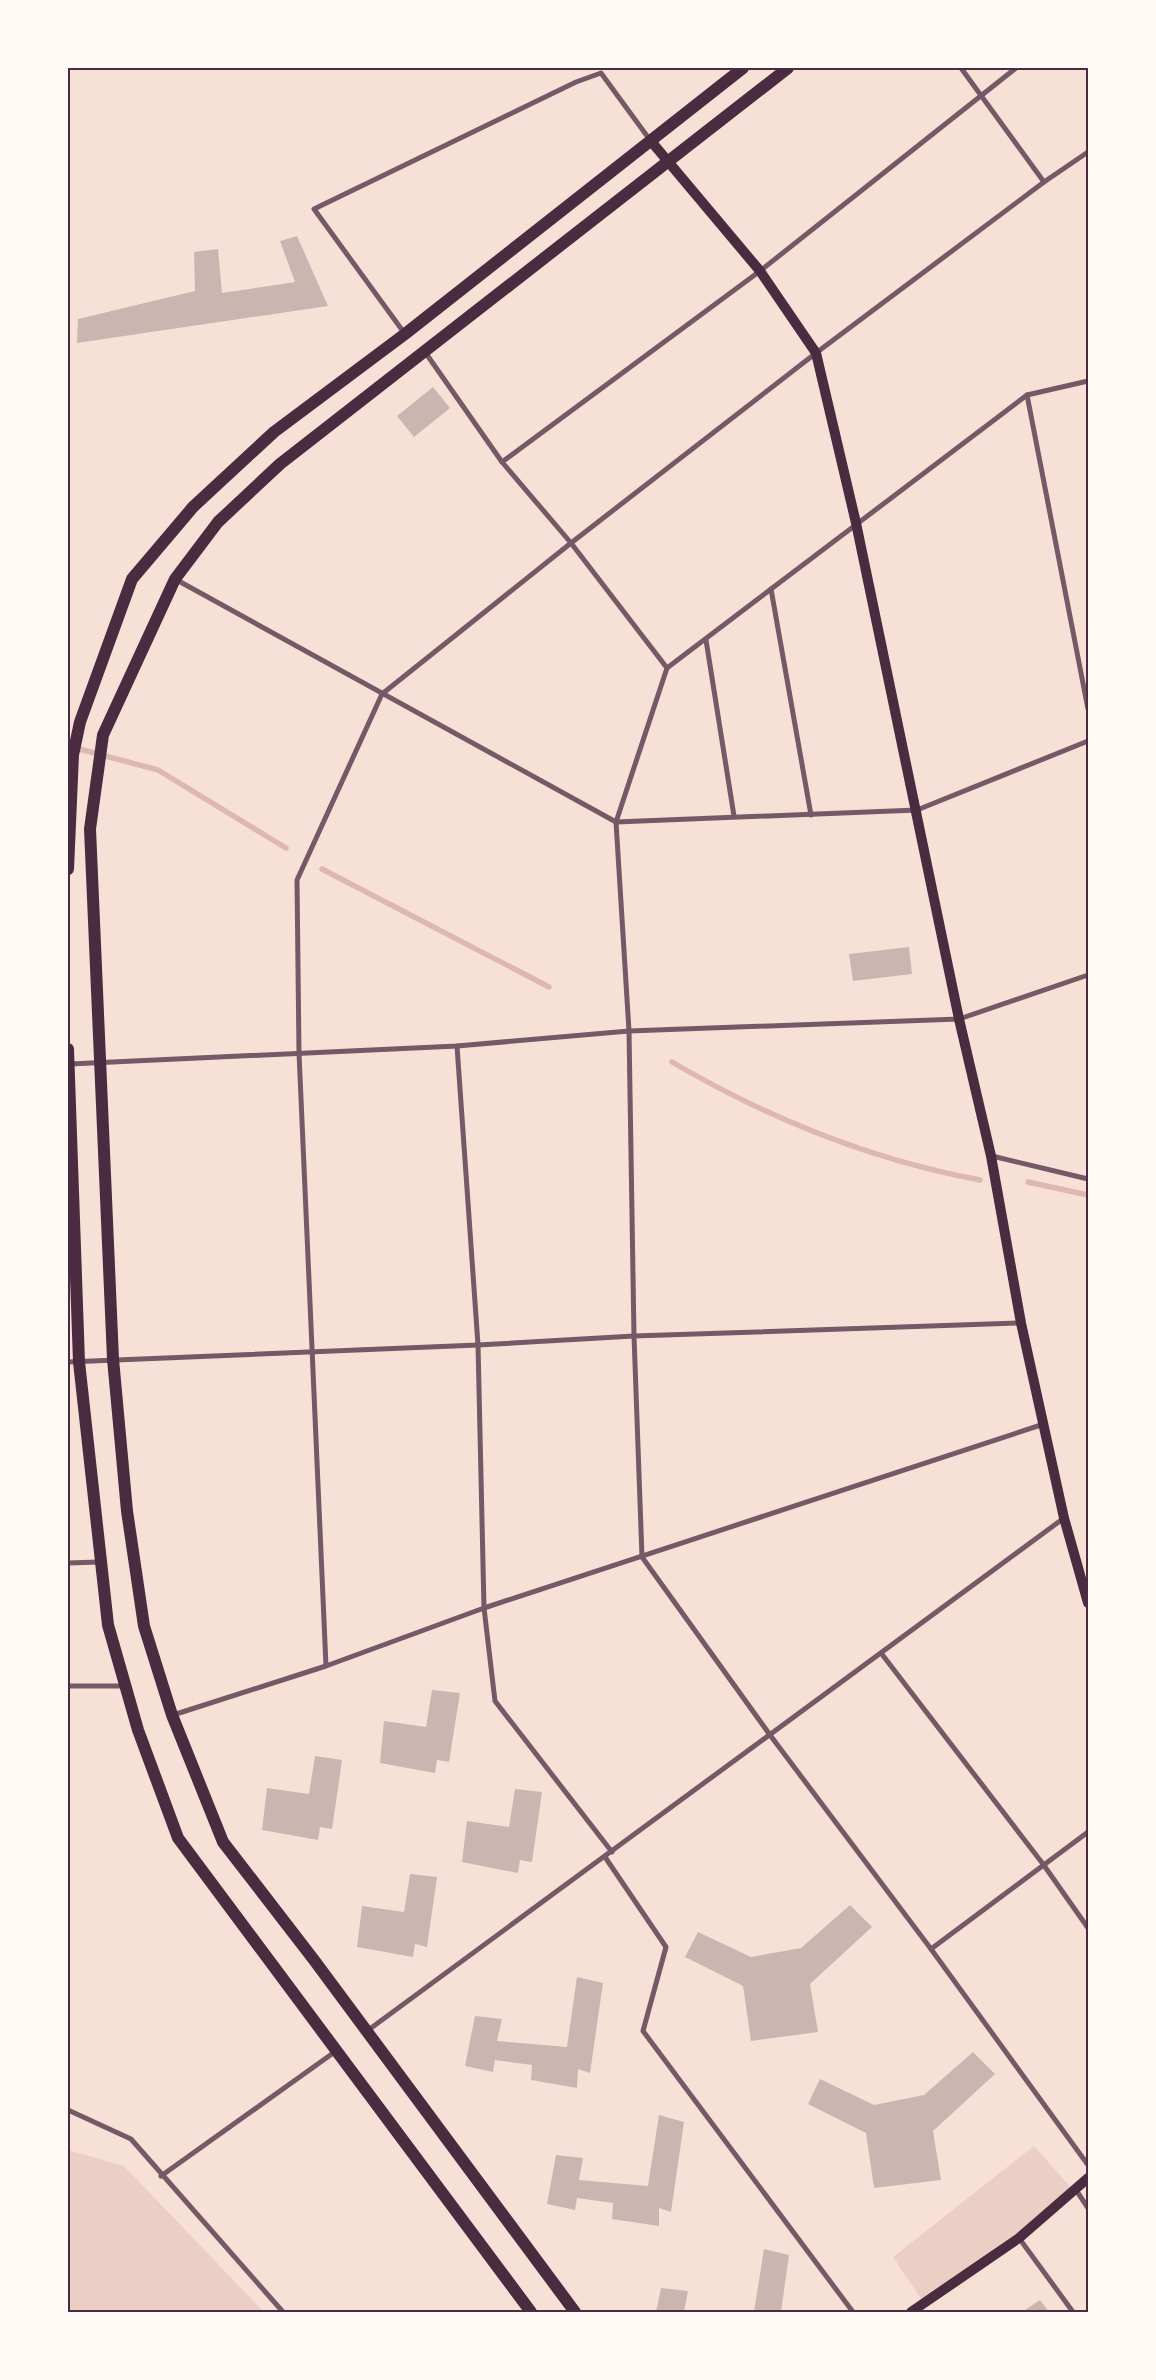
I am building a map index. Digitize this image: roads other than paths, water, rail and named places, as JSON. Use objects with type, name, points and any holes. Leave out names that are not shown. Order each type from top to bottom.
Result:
[{"type":"main road","points":[[68,869],[70,755],[80,722],[132,579],[193,507],[274,432],[405,334],[743,68]]},
{"type":"main road","points":[[575,2312],[223,1842],[172,1715],[144,1626],[128,1511],[113,1358],[102,1062],[90,829],[102,735],[175,579],[218,522],[280,464],[788,68]]},
{"type":"main road","points":[[650,140],[670,161],[760,271],[816,353],[856,523],[959,1019],[991,1156],[1021,1323],[1045,1424],[1064,1518],[1088,1603]]},
{"type":"main road","points":[[68,1049],[73,1362],[108,1624],[138,1730],[178,1838],[531,2312]]},
{"type":"main road","points":[[911,2312],[1020,2238],[1088,2178]]},
{"type":"street","points":[[961,68],[1044,182]]},
{"type":"street","points":[[502,462],[760,271],[1016,68]]},
{"type":"street","points":[[405,334],[314,209],[576,82],[601,73],[650,140]]},
{"type":"street","points":[[326,1666],[314,1352],[299,1053],[297,880],[382,694],[571,543],[816,353],[1044,182],[1088,152]]},
{"type":"street","points":[[424,351],[502,462],[571,543],[666,668]]},
{"type":"street","points":[[1088,382],[1027,395],[856,523],[706,640],[666,668],[616,822],[629,1031],[634,1336],[642,1557],[770,1735],[1088,2165]]},
{"type":"street","points":[[1027,395],[1088,709]]},
{"type":"street","points":[[175,579],[616,822],[917,810],[1088,741]]},
{"type":"street","points":[[771,589],[812,815]]},
{"type":"street","points":[[706,640],[734,816]]},
{"type":"street","points":[[68,1064],[457,1046],[629,1031],[959,1019],[1088,975]]},
{"type":"street","points":[[457,1046],[478,1345],[484,1608],[495,1701],[612,1852]]},
{"type":"street","points":[[991,1156],[1088,1179]]},
{"type":"street","points":[[73,1362],[113,1358],[314,1352],[634,1336],[1021,1323]]},
{"type":"street","points":[[172,1715],[326,1666],[484,1608],[1045,1424]]},
{"type":"street","points":[[366,2031],[1064,1518]]},
{"type":"street","points":[[68,1563],[100,1562]]},
{"type":"street","points":[[881,1653],[1043,1864],[1088,1928]]},
{"type":"street","points":[[68,1686],[124,1686]]},
{"type":"street","points":[[930,1949],[1088,1832]]},
{"type":"street","points":[[605,1857],[666,1947],[643,2031],[853,2312]]},
{"type":"street","points":[[162,2176],[336,2050]]},
{"type":"street","points":[[68,2110],[131,2139],[283,2312]]},
{"type":"street","points":[[1076,2190],[1088,2208]]},
{"type":"street","points":[[1020,2238],[1073,2312]]},
{"type":"waterway","points":[[68,746],[158,770],[286,848]]},
{"type":"waterway","points":[[322,869],[549,987]]},
{"type":"waterway","points":[[672,1062],[745,1101],[821,1134],[900,1161],[980,1180]]},
{"type":"waterway","points":[[1028,1182],[1088,1195]]}]
